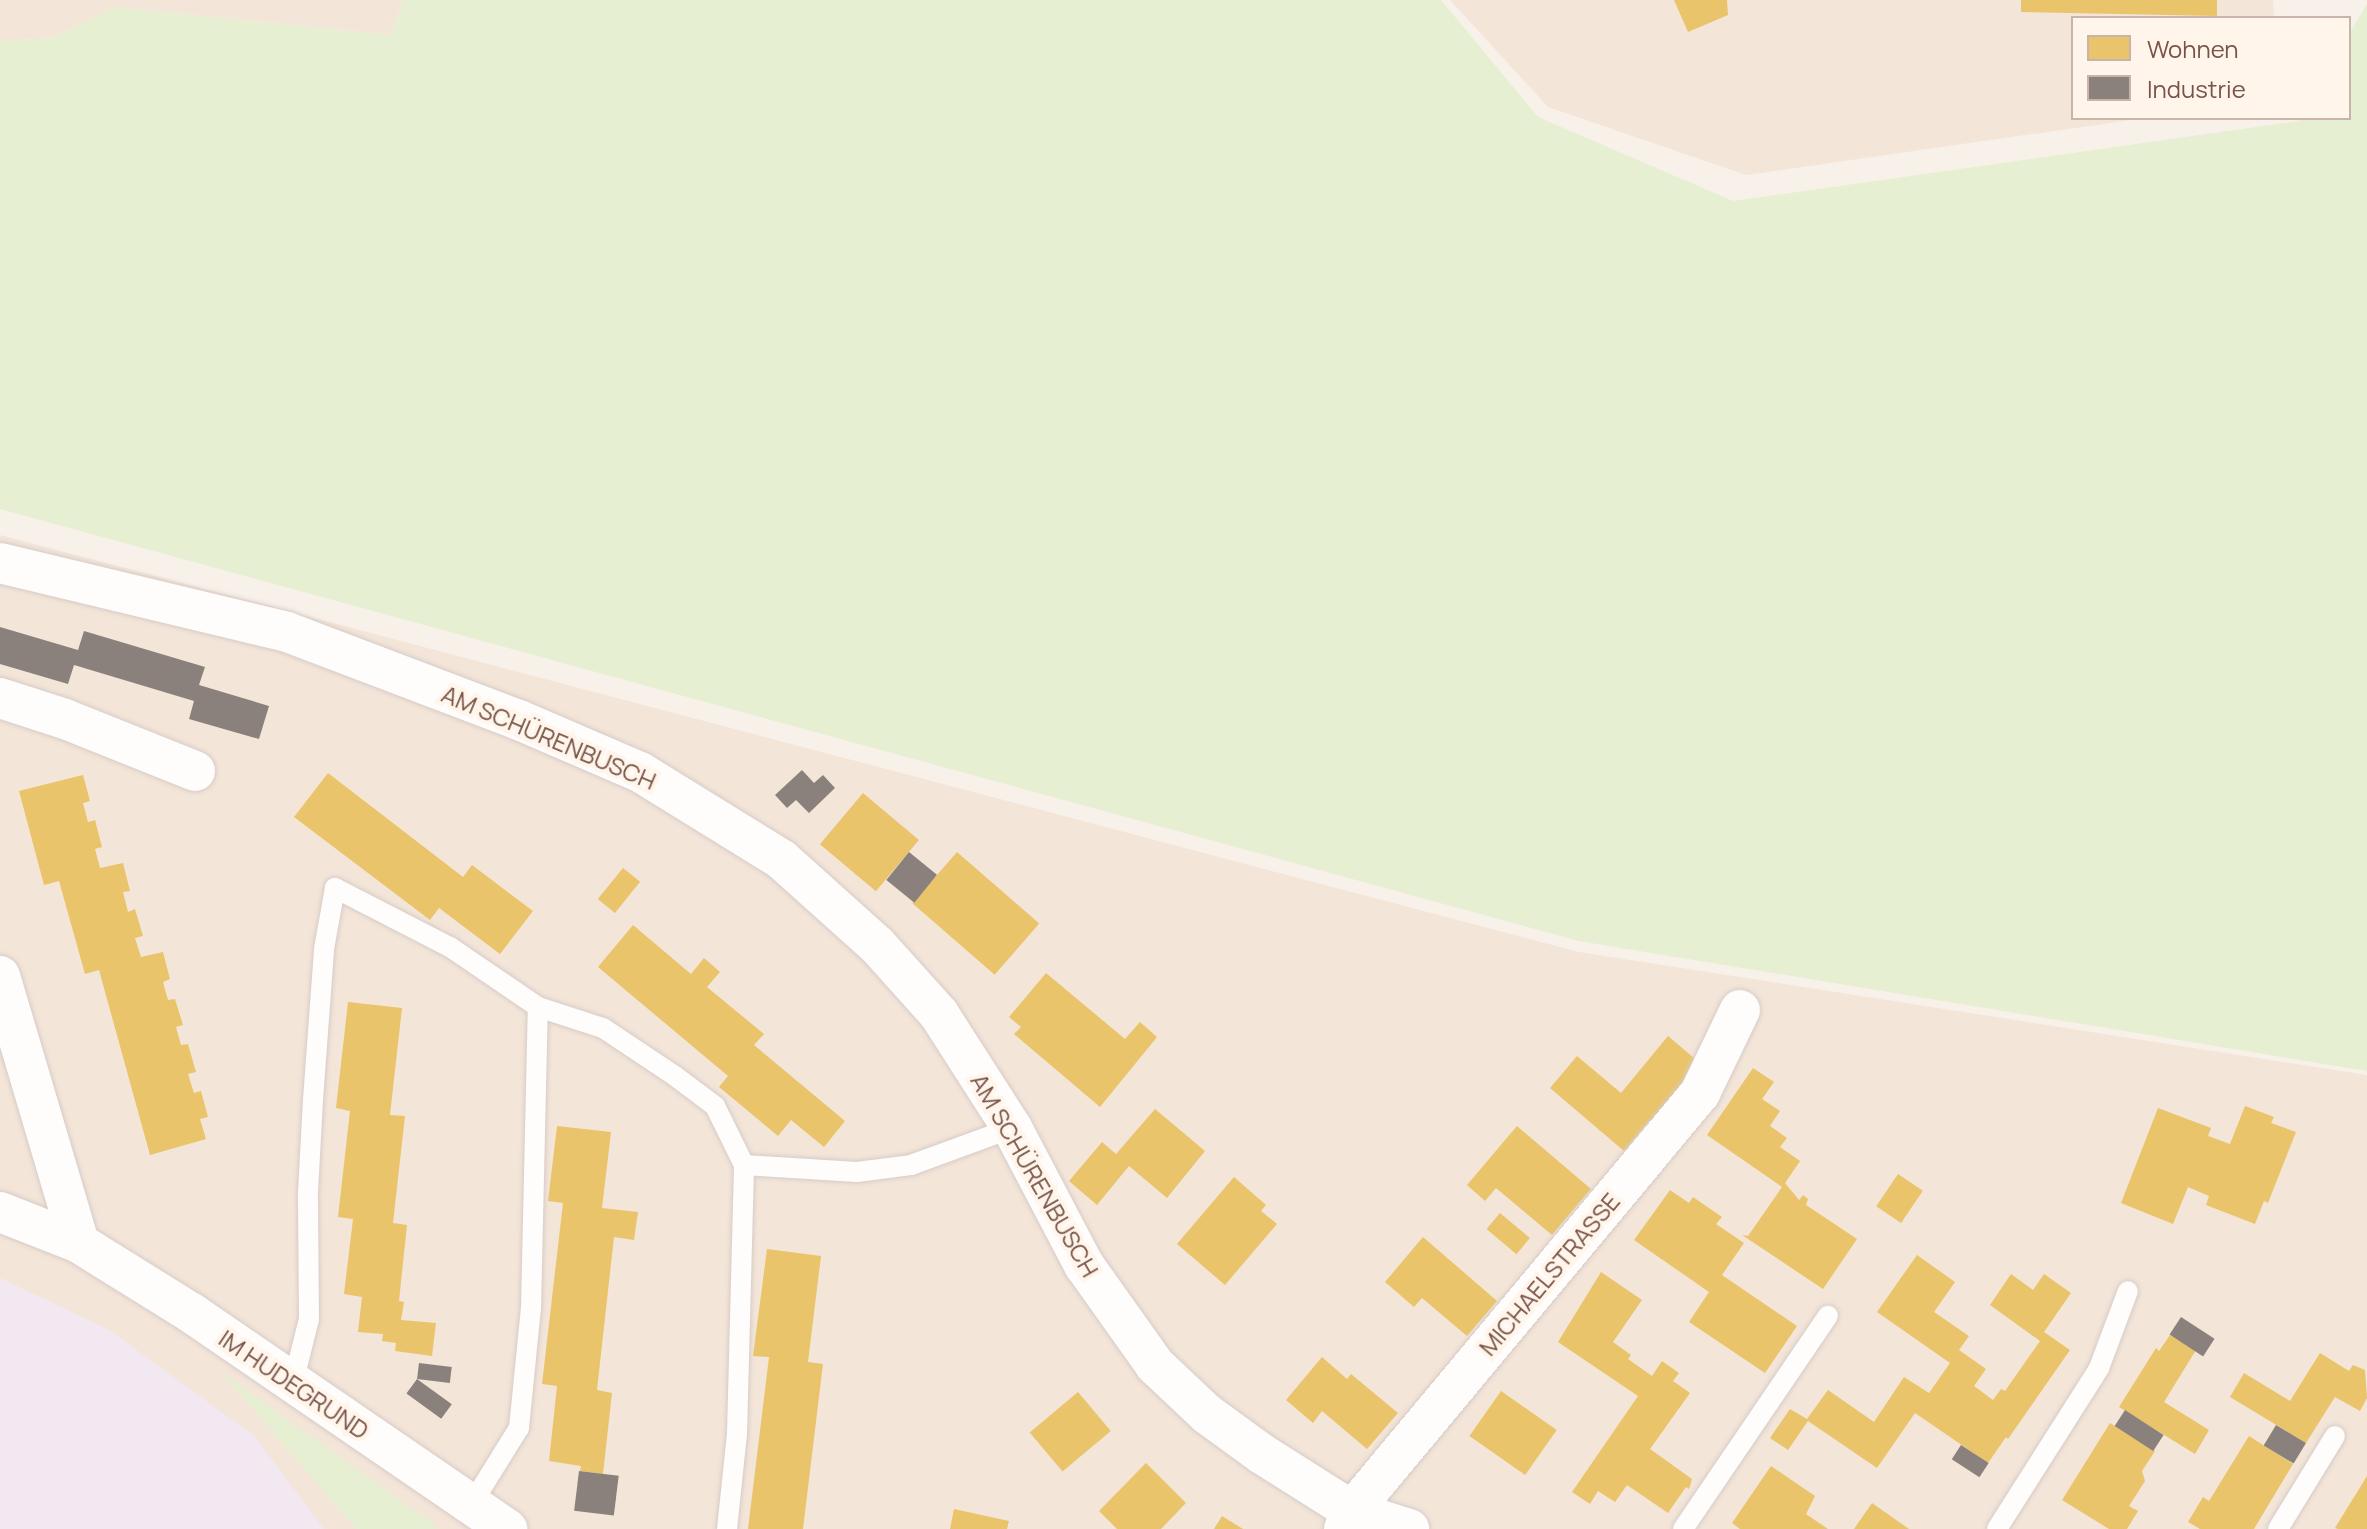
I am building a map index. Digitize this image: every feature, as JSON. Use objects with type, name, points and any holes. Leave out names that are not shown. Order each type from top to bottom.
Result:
[{"type":"street","name":"AM SCHÜRENBUSCH","points":[[0,563],[287,632],[519,720],[640,772],[781,859],[877,945],[939,1014],[1012,1128],[1084,1265],[1155,1365],[1207,1414],[1348,1520],[1409,1529]]},
{"type":"street","points":[[0,698],[65,719],[195,771]]},
{"type":"street","points":[[0,976],[79,1243]]},
{"type":"street","name":"MICHAELSTRASSE","points":[[1348,1520],[1700,1093],[1740,1010]]},
{"type":"street","name":"IM HUDEGRUND","points":[[0,1212],[79,1243],[293,1383],[507,1529]]},
{"type":"lane","points":[[293,1383],[309,1319],[308,1192],[313,1100],[324,949],[335,888],[450,947],[538,1007],[603,1028],[715,1106],[744,1165],[737,1434],[727,1529]]},
{"type":"lane","points":[[471,1505],[519,1428],[531,1308],[538,1007]]},
{"type":"lane","points":[[744,1165],[857,1172],[911,1165],[1012,1128]]},
{"type":"lane","points":[[1997,1529],[2099,1368],[2128,1291]]},
{"type":"lane","points":[[1683,1529],[1828,1316]]},
{"type":"lane","points":[[2278,1529],[2335,1436]]},
{"type":"shaded area","points":[[0,0],[403,0],[391,35],[116,7],[52,38],[0,41]]},
{"type":"shaded area","points":[[1450,0],[2273,0],[2274,16],[2071,16],[2071,120],[2131,120],[1746,175],[1548,107]]},
{"type":"shaded area","points":[[0,535],[1579,952],[2367,1075],[2367,1529],[0,1529]]},
{"type":"shaded area","points":[[0,1278],[109,1330],[254,1436],[324,1529],[0,1529]]},
{"type":"green space","points":[[403,0],[1441,0],[1538,117],[1733,201],[2299,120],[2351,120],[2351,31],[2367,4],[2367,1071],[1579,941],[0,509],[0,41],[52,38],[115,7],[391,35]]},
{"type":"green space","points":[[220,1371],[422,1516],[440,1529],[356,1529]]},
{"type":"building: Wohnen","points":[[1674,0],[1727,0],[1728,15],[1688,32]]},
{"type":"building: Wohnen","points":[[2021,0],[2217,0],[2217,16],[2021,12]]},
{"type":"building: Wohnen","points":[[328,773],[463,877],[472,865],[533,911],[500,954],[439,908],[430,920],[294,817]]},
{"type":"building: Wohnen","points":[[83,775],[90,801],[83,803],[88,822],[95,820],[102,847],[95,849],[100,868],[123,863],[130,891],[123,892],[128,912],[135,909],[143,936],[135,938],[141,957],[163,952],[170,979],[163,982],[168,1000],[175,999],[183,1025],[176,1027],[181,1045],[188,1044],[196,1072],[188,1074],[194,1093],[201,1091],[208,1117],[200,1119],[206,1139],[150,1155],[99,970],[85,974],[59,881],[44,885],[19,791]]},
{"type":"building: Wohnen","points":[[863,793],[919,840],[876,891],[820,844]]},
{"type":"building: Wohnen","points":[[957,852],[1039,924],[995,975],[912,903]]},
{"type":"building: Wohnen","points":[[623,868],[640,882],[615,913],[598,899]]},
{"type":"building: Wohnen","points":[[633,925],[691,974],[704,958],[720,972],[707,987],[764,1034],[754,1045],[845,1121],[824,1147],[791,1120],[778,1136],[719,1087],[728,1076],[598,967]]},
{"type":"building: Wohnen","points":[[1046,973],[1125,1039],[1140,1022],[1157,1037],[1100,1107],[1014,1034],[1021,1027],[1009,1017]]},
{"type":"building: Wohnen","points":[[348,1002],[402,1008],[390,1115],[405,1116],[393,1223],[407,1225],[399,1301],[404,1302],[401,1320],[436,1323],[432,1356],[395,1351],[396,1343],[382,1341],[383,1334],[358,1332],[362,1297],[344,1294],[353,1219],[338,1217],[350,1111],[336,1108]]},
{"type":"building: Wohnen","points":[[1668,1036],[1701,1064],[1653,1122],[1650,1120],[1624,1151],[1550,1088],[1577,1056],[1621,1093]]},
{"type":"building: Wohnen","points":[[1753,1068],[1774,1082],[1762,1099],[1780,1111],[1770,1126],[1787,1138],[1780,1147],[1800,1161],[1785,1183],[1799,1200],[1803,1195],[1808,1199],[1806,1205],[1857,1239],[1823,1289],[1742,1235],[1748,1236],[1782,1187],[1707,1135]]},
{"type":"building: Wohnen","points":[[2245,1106],[2274,1117],[2271,1123],[2296,1132],[2268,1203],[2264,1201],[2255,1224],[2206,1205],[2209,1196],[2188,1187],[2173,1224],[2121,1203],[2158,1108],[2211,1128],[2208,1136],[2230,1144]]},
{"type":"building: Wohnen","points":[[1155,1109],[1205,1151],[1167,1198],[1129,1166],[1097,1205],[1069,1181],[1102,1142],[1116,1154]]},
{"type":"building: Wohnen","points":[[557,1126],[611,1132],[602,1208],[638,1212],[634,1240],[614,1237],[597,1390],[612,1393],[603,1474],[580,1471],[581,1466],[549,1461],[557,1386],[542,1384],[563,1203],[548,1201]]},
{"type":"building: Wohnen","points":[[1517,1126],[1591,1189],[1552,1235],[1496,1188],[1485,1201],[1467,1185]]},
{"type":"building: Wohnen","points":[[1898,1174],[1923,1191],[1901,1223],[1876,1206]]},
{"type":"building: Wohnen","points":[[1234,1177],[1266,1205],[1261,1211],[1277,1224],[1225,1285],[1177,1244]]},
{"type":"building: Wohnen","points":[[1670,1190],[1689,1203],[1693,1197],[1722,1217],[1716,1224],[1744,1243],[1722,1275],[1797,1326],[1765,1373],[1689,1322],[1709,1292],[1634,1240]]},
{"type":"building: Wohnen","points":[[1500,1213],[1530,1238],[1516,1254],[1487,1229]]},
{"type":"building: Wohnen","points":[[1423,1237],[1497,1301],[1467,1336],[1422,1298],[1414,1307],[1385,1282]]},
{"type":"building: Wohnen","points":[[767,1249],[821,1256],[808,1362],[823,1364],[803,1529],[748,1529],[769,1357],[753,1356]]},
{"type":"building: Wohnen","points":[[1917,1255],[1955,1282],[1934,1312],[1969,1336],[1959,1350],[1986,1369],[1974,1386],[1993,1400],[2001,1389],[2005,1391],[2040,1341],[1990,1305],[2011,1274],[2033,1290],[2044,1274],[2071,1293],[2044,1332],[2070,1350],[2008,1439],[2006,1437],[1988,1463],[1915,1413],[1877,1468],[1808,1421],[1788,1450],[1770,1438],[1790,1409],[1807,1419],[1828,1390],[1874,1422],[1904,1377],[1929,1393],[1950,1363],[1877,1312]]},
{"type":"building: Wohnen","points":[[1601,1272],[1642,1300],[1613,1342],[1631,1355],[1628,1359],[1652,1376],[1662,1361],[1679,1373],[1673,1381],[1690,1393],[1650,1449],[1692,1479],[1689,1489],[1686,1487],[1668,1513],[1627,1485],[1615,1502],[1598,1491],[1590,1504],[1572,1492],[1638,1396],[1558,1342]]},
{"type":"building: Wohnen","points":[[2170,1335],[2196,1350],[2164,1402],[2209,1430],[2195,1454],[2119,1407],[2156,1348],[2159,1351]]},
{"type":"building: Wohnen","points":[[2320,1353],[2349,1371],[2353,1365],[2365,1370],[2367,1398],[2360,1411],[2335,1397],[2306,1443],[2230,1397],[2244,1373],[2290,1401]]},
{"type":"building: Wohnen","points":[[1322,1357],[1347,1379],[1351,1374],[1398,1413],[1367,1449],[1322,1411],[1313,1423],[1286,1400]]},
{"type":"building: Wohnen","points":[[1501,1391],[1557,1430],[1525,1475],[1469,1436]]},
{"type":"building: Wohnen","points":[[1078,1392],[1111,1431],[1063,1472],[1030,1432]]},
{"type":"building: Wohnen","points":[[2110,1423],[2155,1451],[2142,1471],[2145,1481],[2129,1506],[2138,1511],[2127,1529],[2109,1529],[2062,1500]]},
{"type":"building: Wohnen","points":[[2249,1436],[2293,1464],[2254,1529],[2200,1529],[2188,1522],[2203,1497],[2209,1501]]},
{"type":"building: Wohnen","points":[[1146,1463],[1186,1503],[1161,1529],[1117,1529],[1099,1511]]},
{"type":"building: Wohnen","points":[[1771,1466],[1815,1496],[1806,1514],[1828,1529],[1740,1529],[1732,1523]]},
{"type":"building: Wohnen","points":[[2367,1476],[2367,1529],[2335,1528]]},
{"type":"building: Wohnen","points":[[1872,1503],[1909,1529],[1854,1529]]},
{"type":"building: Wohnen","points":[[954,1509],[1009,1521],[1007,1529],[950,1529]]},
{"type":"building: Wohnen","points":[[1222,1516],[1243,1529],[1214,1529]]},
{"type":"building: Industrie","points":[[0,627],[78,650],[84,631],[205,667],[199,685],[269,706],[259,739],[189,719],[194,701],[74,665],[68,684],[0,664]]},
{"type":"building: Industrie","points":[[802,770],[814,783],[823,775],[835,788],[809,813],[796,800],[787,808],[775,795]]},
{"type":"building: Industrie","points":[[909,852],[937,875],[914,903],[886,880]]},
{"type":"building: Industrie","points":[[2181,1317],[2215,1339],[2203,1356],[2170,1335]]},
{"type":"building: Industrie","points":[[419,1363],[452,1367],[450,1383],[417,1379]]},
{"type":"building: Industrie","points":[[417,1379],[452,1404],[441,1419],[406,1394]]},
{"type":"building: Industrie","points":[[2125,1410],[2164,1435],[2153,1451],[2115,1426]]},
{"type":"building: Industrie","points":[[2276,1425],[2306,1443],[2294,1464],[2264,1446]]},
{"type":"building: Industrie","points":[[1961,1445],[1989,1463],[1979,1477],[1952,1459]]},
{"type":"building: Industrie","points":[[579,1471],[619,1476],[614,1516],[574,1511]]}]
